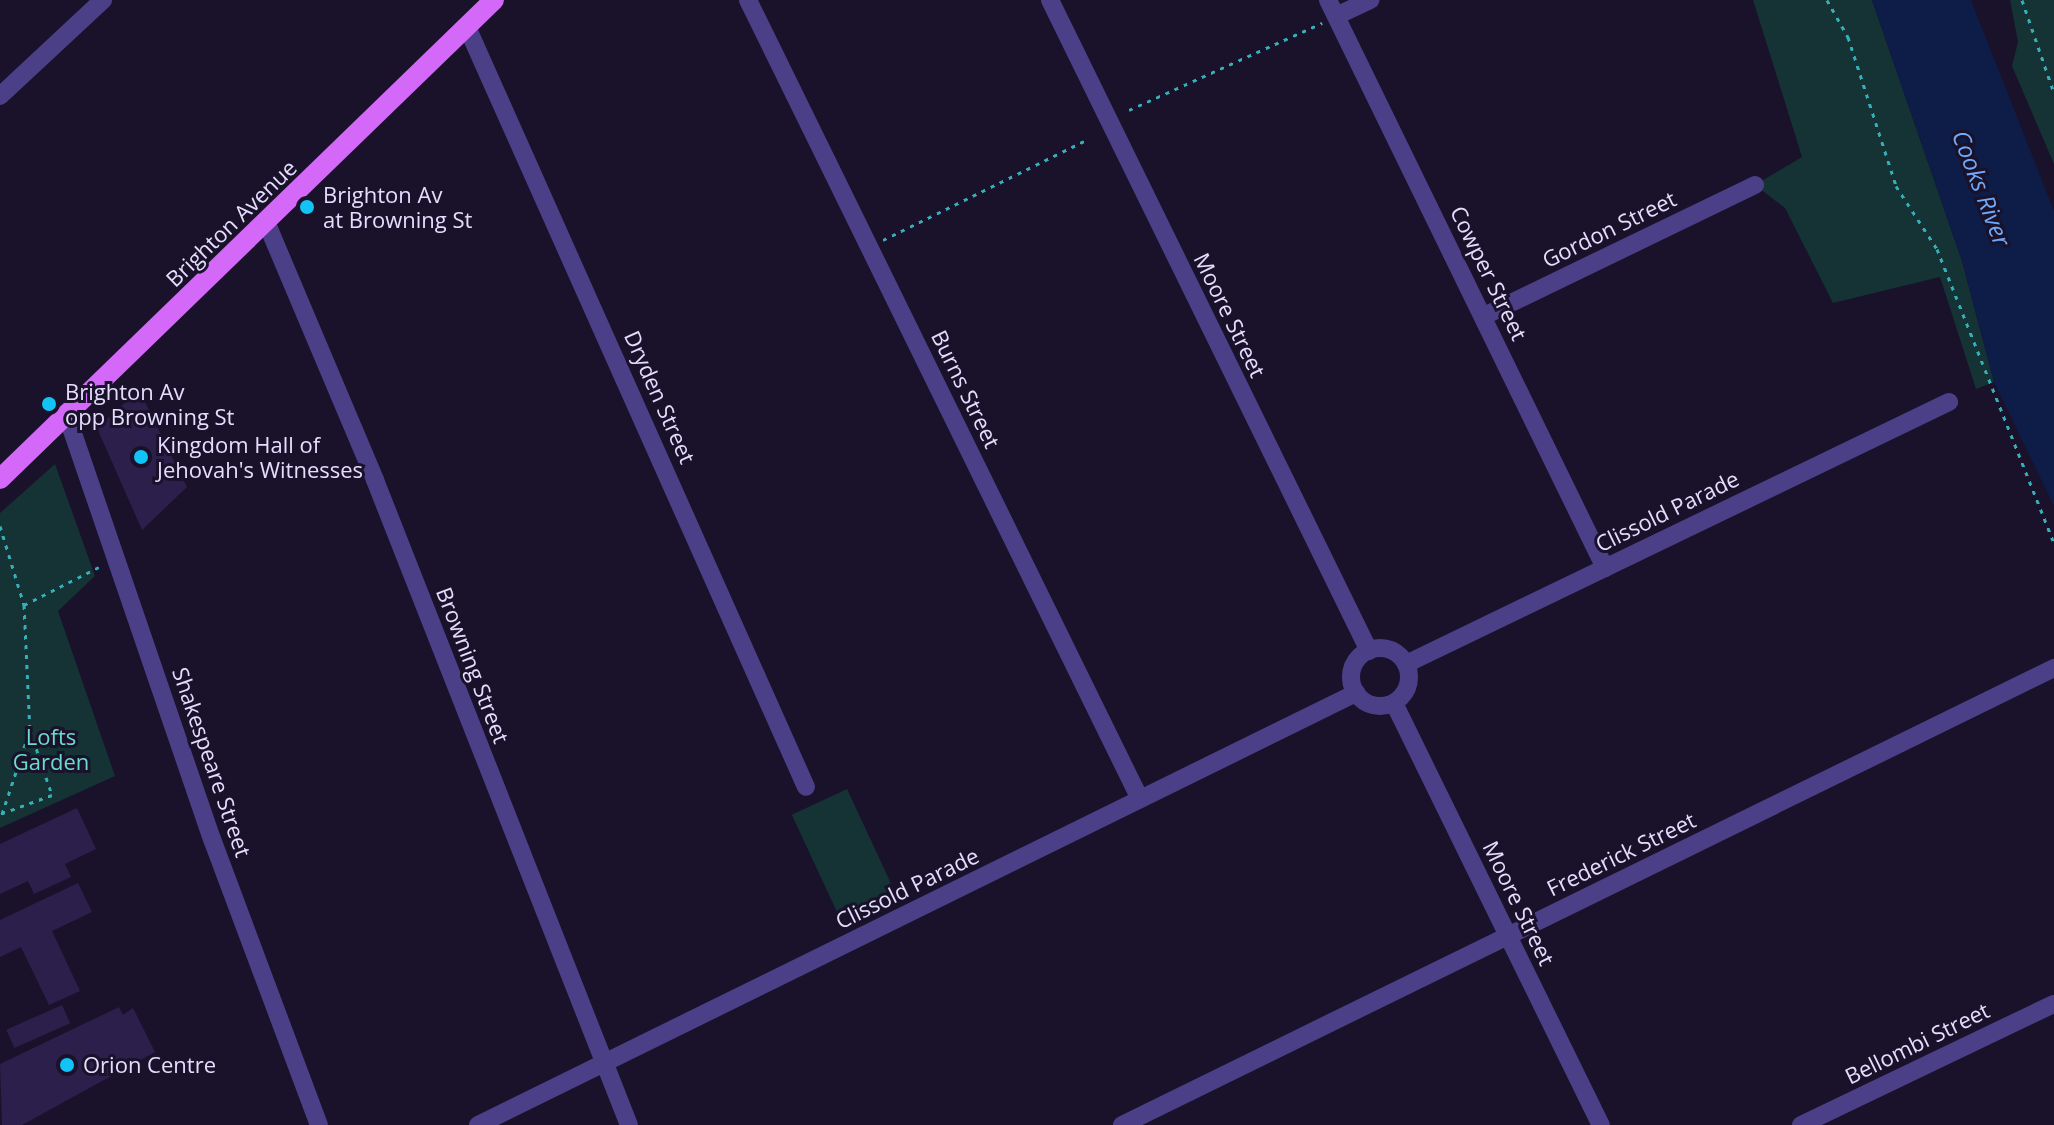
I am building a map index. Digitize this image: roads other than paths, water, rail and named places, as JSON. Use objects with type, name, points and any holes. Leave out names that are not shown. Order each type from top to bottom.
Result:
[{"type":"main road","name":"Brighton Avenue","points":[[0,479],[267,224],[494,0]]},
{"type":"street","points":[[0,96],[103,0]]},
{"type":"street","name":"Burns Street","points":[[748,0],[1140,799]]},
{"type":"street","name":"Moore Street","points":[[1050,0],[1369,651]]},
{"type":"street","points":[[1332,8],[1370,0]]},
{"type":"street","name":"Cowper Street","points":[[1332,8],[1605,568]]},
{"type":"street","name":"Dryden Street","points":[[467,27],[806,787]]},
{"type":"street","name":"Gordon Street","points":[[1484,316],[1755,185]]},
{"type":"street","name":"Browning Street","points":[[267,224],[606,1063],[609,1084],[629,1125]]},
{"type":"street","name":"Clissold Parade","points":[[1406,664],[1949,402]]},
{"type":"street","name":"Shakespeare Street","points":[[66,413],[212,839],[319,1125]]},
{"type":"street","points":[[1369,651],[1394,652],[1406,664],[1408,685],[1394,703],[1371,705],[1356,693],[1354,665],[1369,651]]},
{"type":"street","name":"Frederick Street","points":[[1122,1125],[2054,668]]},
{"type":"street","name":"Clissold Parade","points":[[478,1125],[1356,693]]},
{"type":"street","name":"Moore Street","points":[[1394,703],[1601,1125]]},
{"type":"street","name":"Bellombi Street","points":[[1801,1125],[2054,1004]]},
{"type":"water","name":"Cooks River","points":[[1872,0],[1971,0],[2054,211],[2054,506],[1994,382],[1962,261]]},
{"type":"place","name":"Brighton Av at Browning St","points":[[307,207]]},
{"type":"place","name":"Brighton Av opp Browning St","points":[[49,404]]},
{"type":"place","name":"Kingdom Hall of Jehovah's Witnesses","points":[[141,457]]},
{"type":"place","name":"Orion Centre","points":[[67,1065]]},
{"type":"park label","name":"Lofts Garden","points":[[51,748]]}]
